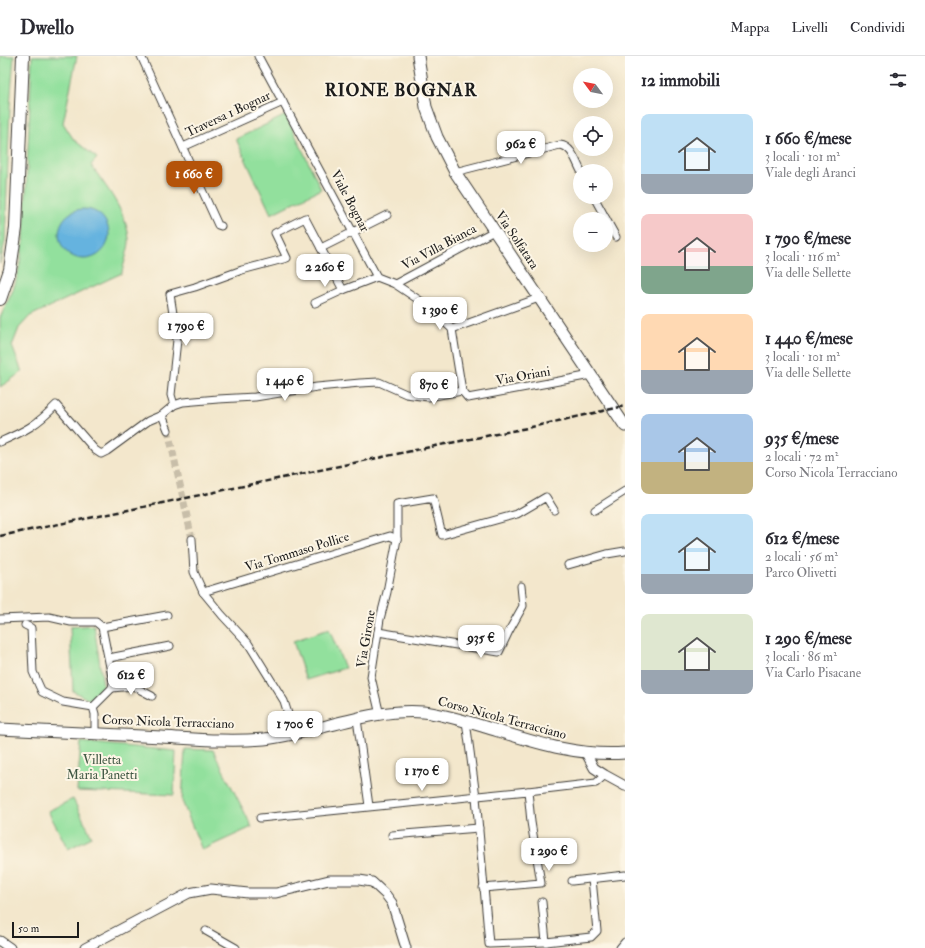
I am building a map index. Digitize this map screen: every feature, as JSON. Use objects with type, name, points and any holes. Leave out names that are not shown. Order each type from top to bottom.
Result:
[{"type":"main road","points":[[0,299],[10,270],[16,228],[23,56]]},
{"type":"main road","name":"Via Solfatara","points":[[418,56],[426,107],[437,137],[455,172],[625,426]]},
{"type":"main road","name":"Corso Nicola Terracciano","points":[[0,729],[221,740],[264,739],[294,734],[380,714],[425,712],[466,721],[546,745],[586,753],[625,753]]},
{"type":"street","points":[[141,56],[218,225],[221,226]]},
{"type":"street","name":"Viale Bognar","points":[[258,56],[377,277]]},
{"type":"street","name":"Traversa 1 Bognar","points":[[183,147],[283,102]]},
{"type":"street","points":[[455,172],[560,145],[565,145],[570,150],[577,164]]},
{"type":"street","points":[[321,248],[387,216]]},
{"type":"street","points":[[174,405],[171,395],[177,340],[170,294],[195,287],[242,270],[287,258],[276,233],[305,218],[343,290]]},
{"type":"street","name":"Via Villa Bianca","points":[[395,284],[494,231]]},
{"type":"street","points":[[613,232],[616,237]]},
{"type":"street","points":[[0,442],[25,431],[43,419],[56,405],[95,450],[101,454],[148,421],[162,415],[174,405],[183,402],[218,398],[255,397],[317,387],[379,382],[406,394],[428,397],[462,391],[452,329],[422,302],[395,284],[377,277],[343,290],[315,304]]},
{"type":"street","points":[[452,329],[539,298]]},
{"type":"street","name":"Via Oriani","points":[[462,391],[468,398],[591,375]]},
{"type":"street","points":[[162,415],[168,430]]},
{"type":"street","points":[[595,510],[625,491]]},
{"type":"street","name":"Via Girone","points":[[380,714],[371,677],[378,632],[397,539],[397,504],[433,498],[442,535],[517,514],[546,497],[554,510]]},
{"type":"street","name":"Via Tommaso Pollice","points":[[203,592],[390,536],[397,539]]},
{"type":"street","points":[[192,539],[194,572],[203,592],[222,615],[249,642],[284,701],[294,734]]},
{"type":"street","points":[[568,565],[607,554],[625,551]]},
{"type":"street","points":[[378,632],[499,652],[523,606],[521,586]]},
{"type":"street","points":[[102,628],[166,615]]},
{"type":"street","points":[[0,619],[49,617],[71,622],[96,622],[102,628],[113,682],[112,688],[94,711],[96,734]]},
{"type":"street","points":[[25,625],[31,628],[33,672],[42,692],[63,702],[94,711]]},
{"type":"street","points":[[109,658],[170,646]]},
{"type":"street","points":[[112,688],[133,686],[152,696]]},
{"type":"street","points":[[357,719],[369,806]]},
{"type":"street","points":[[466,721],[476,797],[489,944],[546,942],[592,937],[597,932],[592,879]]},
{"type":"street","points":[[586,753],[594,768],[605,776],[625,786]]},
{"type":"street","points":[[260,818],[596,784],[605,776]]},
{"type":"street","points":[[483,888],[541,882],[531,822],[528,792]]},
{"type":"street","points":[[392,835],[479,828]]},
{"type":"street","points":[[572,881],[625,875]]},
{"type":"street","points":[[85,948],[189,893],[212,890],[248,894],[276,893],[330,880],[359,880],[372,882],[389,899],[406,948]]},
{"type":"street","points":[[542,902],[546,942]]},
{"type":"street","points":[[206,931],[236,948]]},
{"type":"street","points":[[0,941],[10,948]]},
{"type":"street","points":[[620,948],[625,942]]},
{"type":"green space","points":[[0,56],[14,56],[10,106],[5,241],[0,264]]},
{"type":"green space","points":[[32,56],[77,56],[63,123],[74,140],[97,158],[91,165],[120,209],[127,229],[129,242],[122,273],[30,316],[19,328],[12,346],[22,372],[0,387],[0,318],[13,290],[18,274],[24,239]]},
{"type":"green space","points":[[286,115],[321,189],[271,214],[236,139]]},
{"type":"green space","points":[[94,625],[103,685],[89,700],[73,691],[70,627]]},
{"type":"green space","points":[[329,629],[345,668],[306,680],[293,641]]},
{"type":"green space","name":"Villetta Maria Panetti","points":[[81,742],[176,751],[174,795],[77,791]]},
{"type":"green space","points":[[185,749],[213,750],[252,827],[202,850],[182,801]]},
{"type":"green space","points":[[73,799],[92,837],[68,849],[48,811]]},
{"type":"water","points":[[84,209],[94,211],[102,216],[107,224],[109,234],[107,244],[102,252],[94,257],[84,259],[74,257],[66,252],[61,244],[59,234],[61,224],[66,216],[74,211]]},
{"type":"tunnel","points":[[168,430],[192,539]]},
{"type":"railway","points":[[0,536],[527,428],[625,406]]},
{"type":"district","name":"RIONE BOGNAR","points":[[401,90]]}]
